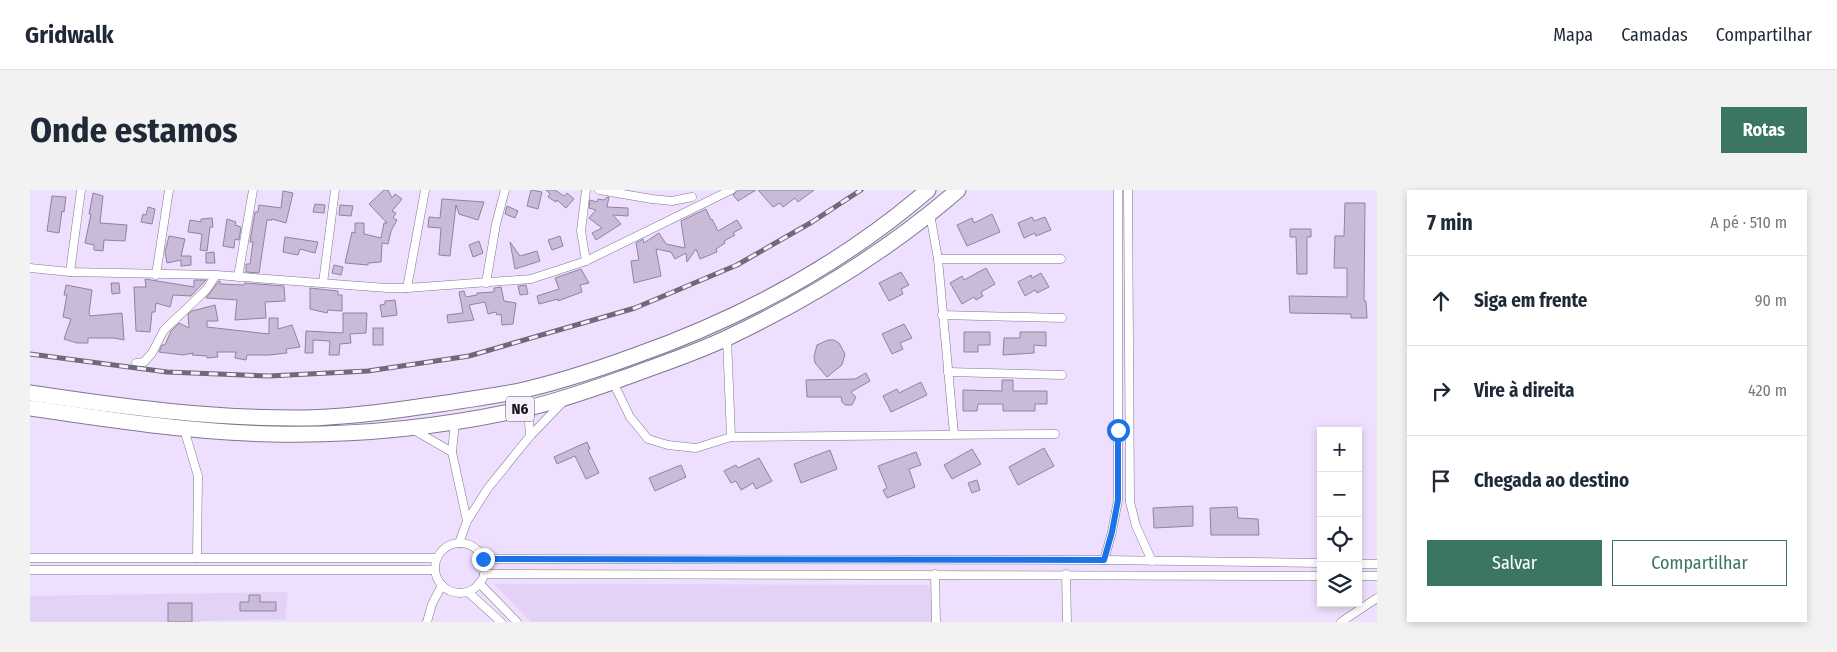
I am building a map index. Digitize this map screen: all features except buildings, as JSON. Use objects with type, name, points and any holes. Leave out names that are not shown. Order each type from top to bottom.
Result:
[{"type":"highway","name":"N6","points":[[30,392],[169,412],[232,417],[309,418],[380,413],[517,391],[604,368],[668,344],[753,307],[813,274],[858,246],[928,190]]},
{"type":"highway","name":"N6","points":[[30,408],[184,429],[272,434],[344,433],[410,428],[455,422],[528,408],[567,398],[613,382],[727,338],[818,290],[880,250],[930,214],[958,190]]},
{"type":"street","points":[[70,272],[81,190]]},
{"type":"street","points":[[156,274],[169,190]]},
{"type":"street","points":[[238,276],[253,190]]},
{"type":"street","points":[[323,284],[335,190]]},
{"type":"street","points":[[407,288],[424,190]]},
{"type":"street","points":[[486,283],[496,224],[505,190]]},
{"type":"street","points":[[586,190],[581,230],[586,261]]},
{"type":"street","points":[[599,190],[652,200],[672,201],[691,194],[695,208]]},
{"type":"street","points":[[30,268],[70,272],[238,276],[323,284],[407,288],[531,279],[586,261],[731,190]]},
{"type":"street","points":[[1104,560],[1118,500],[1118,190]]},
{"type":"street","points":[[1128,190],[1130,502],[1136,526],[1152,561]]},
{"type":"street","points":[[930,214],[938,259],[954,434]]},
{"type":"street","points":[[938,259],[1061,259]]},
{"type":"street","points":[[136,363],[144,362],[152,353],[164,330],[206,290],[216,275]]},
{"type":"street","points":[[942,315],[1062,318]]},
{"type":"street","points":[[727,338],[731,437]]},
{"type":"street","points":[[948,372],[1062,375]]},
{"type":"street","points":[[613,382],[630,417],[648,439],[668,445],[696,448],[731,437],[1055,434]]},
{"type":"street","points":[[460,543],[467,521],[488,488],[530,436],[567,398]]},
{"type":"street","points":[[528,408],[530,436]]},
{"type":"street","points":[[455,422],[452,452],[467,521]]},
{"type":"street","points":[[410,428],[452,452]]},
{"type":"street","points":[[184,429],[198,476],[197,558]]},
{"type":"street","points":[[1118,430],[1129,430]]},
{"type":"street","points":[[460,543],[474,547],[483,559],[484,574],[479,583],[468,592],[454,592],[442,585],[437,578],[435,570],[437,558],[446,548],[460,543]]},
{"type":"street","points":[[30,558],[437,558]]},
{"type":"street","points":[[483,559],[1104,560],[1317,563]]},
{"type":"street","points":[[1362,564],[1377,564]]},
{"type":"street","points":[[30,570],[435,570]]},
{"type":"street","points":[[484,574],[1317,576]]},
{"type":"street","points":[[935,574],[936,622]]},
{"type":"street","points":[[1066,574],[1067,622]]},
{"type":"street","points":[[1362,576],[1377,576]]},
{"type":"street","points":[[479,583],[517,622]]},
{"type":"street","points":[[427,622],[432,604],[442,585]]},
{"type":"street","points":[[468,592],[502,622]]},
{"type":"street","points":[[1341,622],[1377,598]]},
{"type":"shaded area","points":[[494,584],[927,585],[932,590],[932,622],[531,622]]},
{"type":"shaded area","points":[[288,592],[285,619],[201,622],[30,622],[30,596]]},
{"type":"railway","points":[[30,354],[167,372],[269,376],[368,371],[469,356],[635,308],[737,265],[812,222],[861,190]]},
{"type":"route","points":[[483,559],[1104,560],[1118,500],[1118,430]]}]
